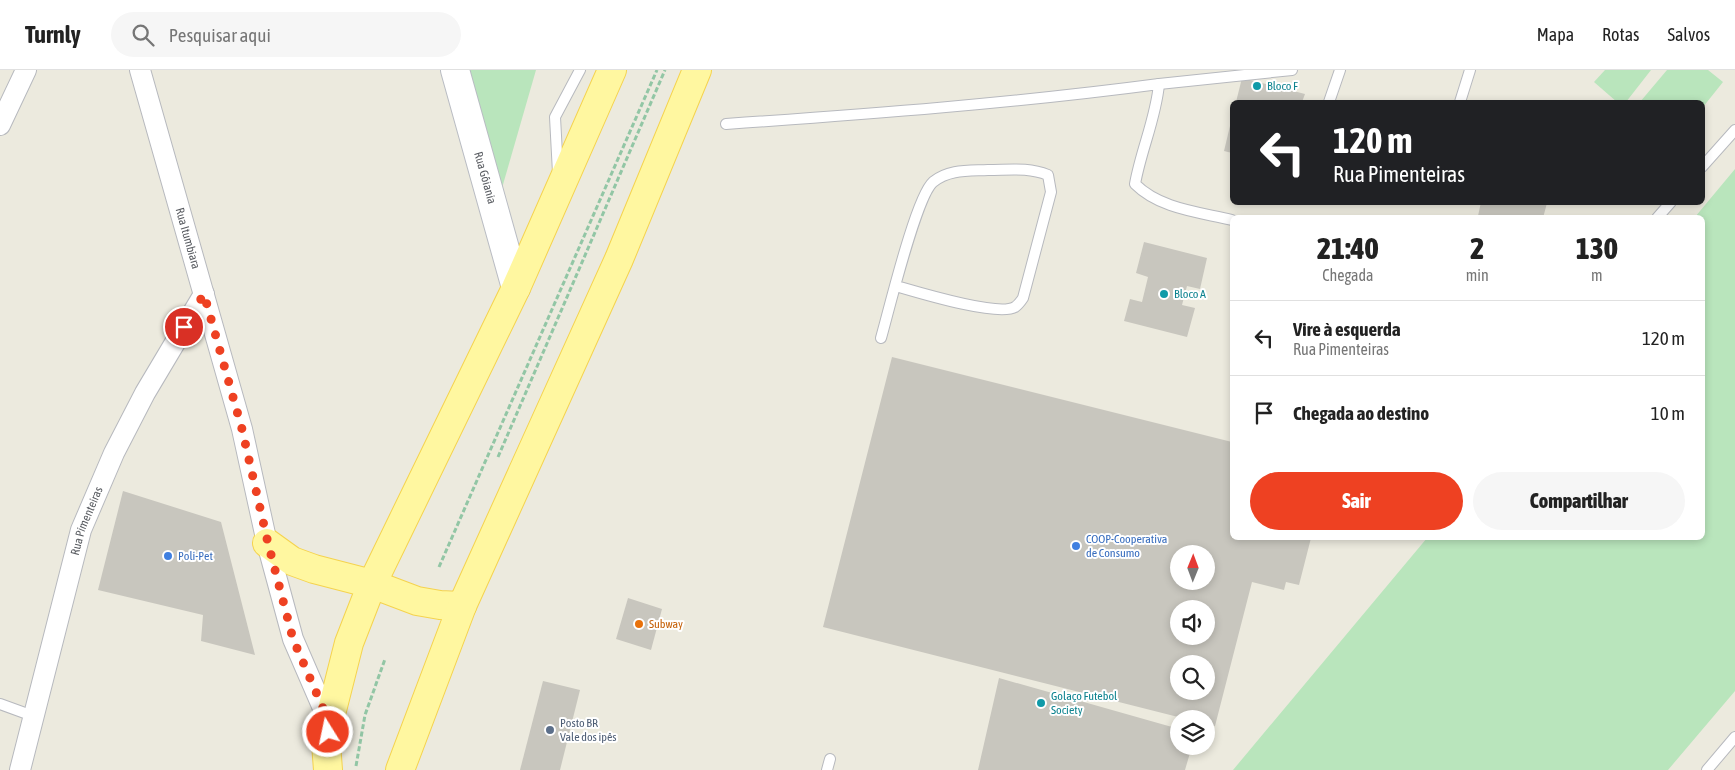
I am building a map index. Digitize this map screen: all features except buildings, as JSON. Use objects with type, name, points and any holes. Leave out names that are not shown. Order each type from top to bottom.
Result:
[{"type":"main road","points":[[328,770],[328,732],[349,643],[372,584],[516,288],[612,70]]},
{"type":"main road","points":[[400,770],[462,606],[619,259],[696,70]]},
{"type":"main road","points":[[268,543],[292,561],[314,569],[372,584],[417,601],[440,606],[462,606]]},
{"type":"street","points":[[0,125],[26,70]]},
{"type":"street","name":"Rua Itumbiara","points":[[140,70],[242,429],[268,543],[293,639],[328,732]]},
{"type":"street","name":"Rua Gôiania","points":[[455,70],[516,288]]},
{"type":"street","name":"Rua Pimenteiras","points":[[20,770],[81,530],[118,444],[145,393],[204,294]]},
{"type":"street","points":[[317,770],[328,732]]},
{"type":"lane","points":[[559,194],[555,117],[580,70]]},
{"type":"lane","points":[[726,124],[835,117],[1034,99],[1292,70]]},
{"type":"lane","points":[[1330,100],[1340,70]]},
{"type":"lane","points":[[1461,100],[1470,70]]},
{"type":"lane","points":[[1160,84],[1158,99],[1139,160],[1135,184],[1148,197],[1230,220]]},
{"type":"lane","points":[[1705,163],[1735,130]]},
{"type":"lane","points":[[881,338],[896,286],[923,196],[933,183],[951,172],[1032,169],[1048,175],[1050,192],[1023,298],[1016,307],[1007,309],[959,303],[896,286]]},
{"type":"lane","points":[[1660,215],[1668,205]]},
{"type":"lane","points":[[0,704],[34,716]]},
{"type":"lane","points":[[1707,770],[1735,737]]},
{"type":"lane","points":[[828,770],[830,759]]},
{"type":"path","points":[[439,567],[657,70]]},
{"type":"path","points":[[496,461],[665,70]]},
{"type":"path","points":[[356,770],[364,714],[385,659]]},
{"type":"green space","points":[[463,70],[536,70],[500,195]]},
{"type":"green space","points":[[1605,70],[1651,70],[1628,100],[1615,100],[1594,82]]},
{"type":"green space","points":[[1667,70],[1708,70],[1723,82],[1705,104],[1705,100],[1642,100]]},
{"type":"green space","points":[[1735,169],[1735,691],[1668,770],[1233,770],[1425,540],[1705,540],[1705,215],[1697,215]]},
{"type":"place","name":"Bloco F","points":[[1257,86]]},
{"type":"place","name":"Bloco A","points":[[1164,294]]},
{"type":"place","name":"COOP-Cooperativa de Consumo","points":[[1076,546]]},
{"type":"place","name":"Poli-Pet","points":[[168,556]]},
{"type":"place","name":"Subway","points":[[639,624]]},
{"type":"place","name":"Golaço Futebol Society","points":[[1041,703]]},
{"type":"place","name":"Posto BR Vale dos ipês","points":[[550,730]]},
{"type":"route","points":[[184,327],[204,294],[242,429],[268,543],[293,639],[329,722],[328,732]]}]
